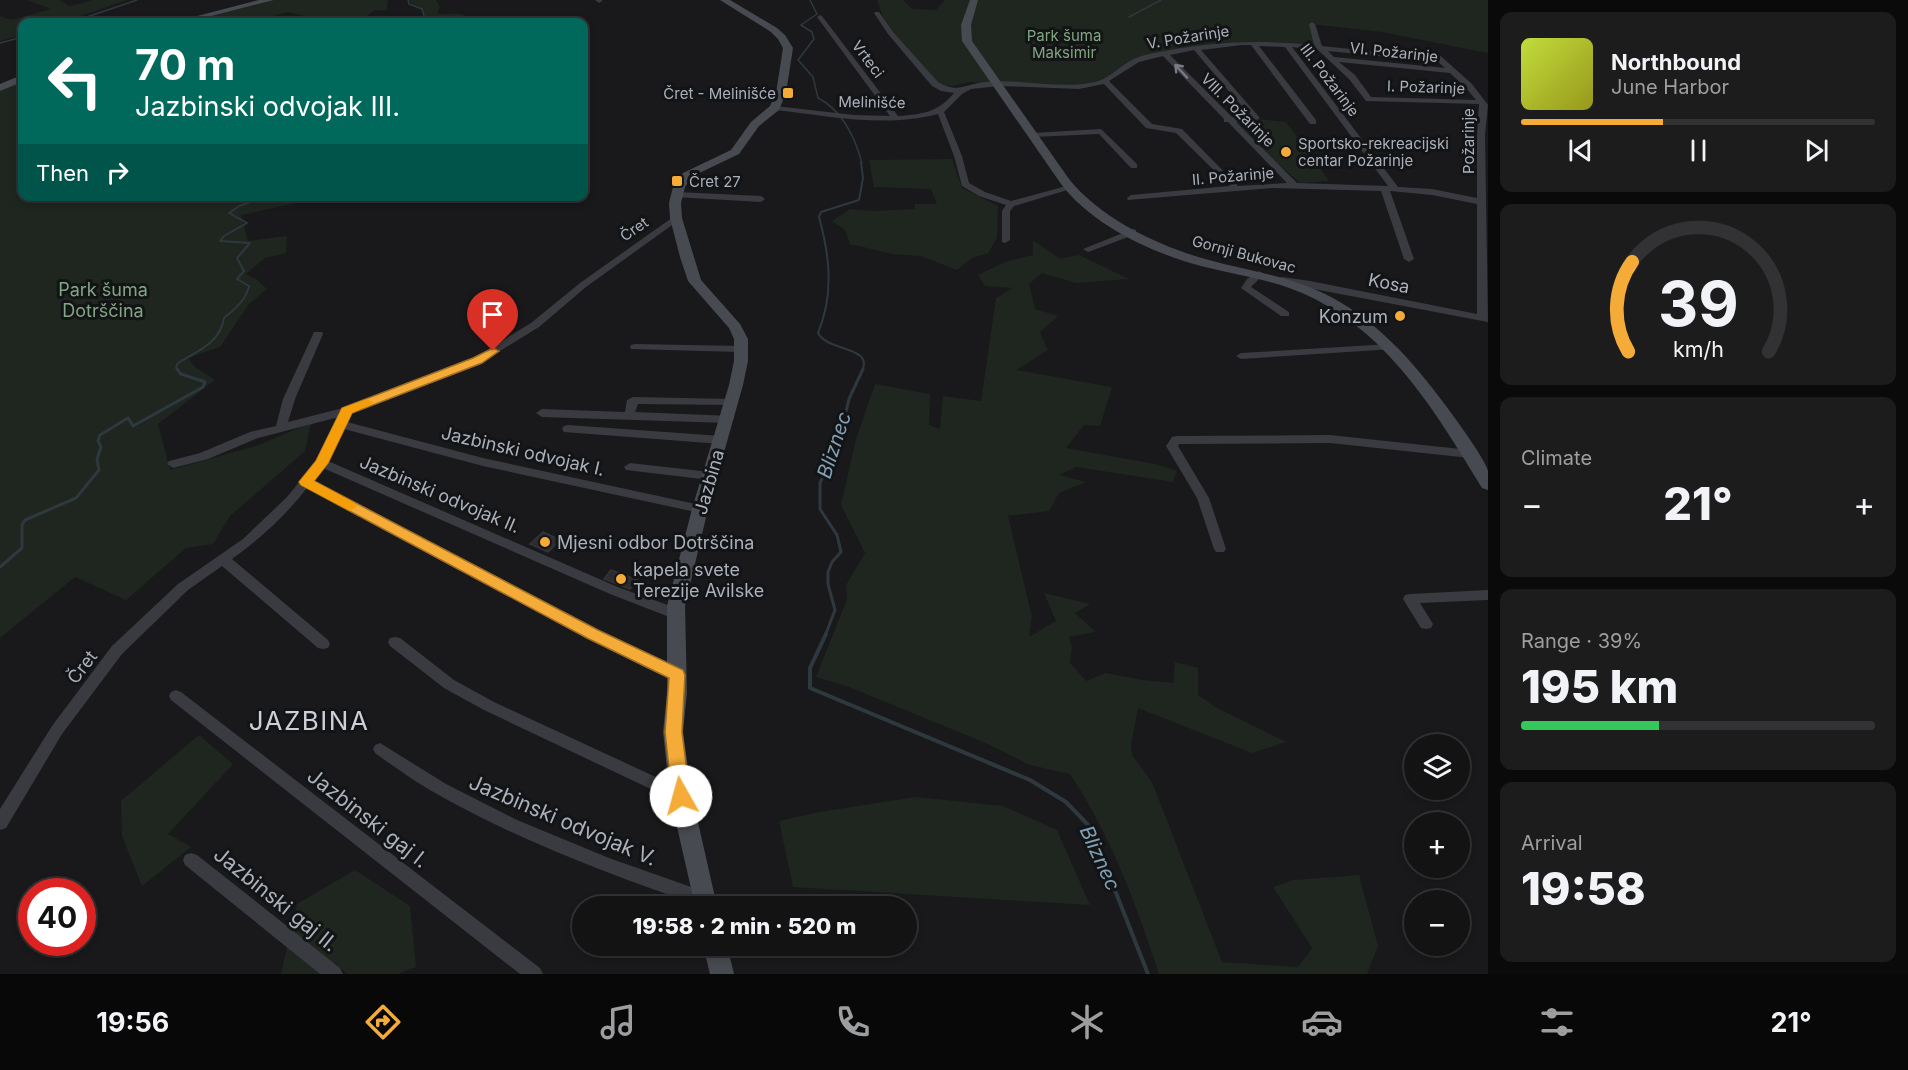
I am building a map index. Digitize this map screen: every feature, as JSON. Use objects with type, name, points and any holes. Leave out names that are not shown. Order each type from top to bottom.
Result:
[{"type":"street","points":[[196,18],[270,0]]},
{"type":"street","points":[[724,0],[774,30],[786,43],[788,48],[781,93],[775,108],[755,124],[735,152],[687,175],[679,186],[677,195],[761,199]]},
{"type":"street","name":"Gornji Bukovac","points":[[974,0],[966,25],[967,41],[1070,188],[1086,202],[1133,232],[1199,261],[1282,280],[1314,293],[1344,310],[1390,347],[1438,403],[1488,484]]},
{"type":"street","points":[[877,13],[890,33],[935,84],[958,92],[969,87],[996,84]]},
{"type":"street","name":"Vrteci","points":[[820,16],[895,117]]},
{"type":"street","points":[[1312,24],[1320,47],[1335,59]]},
{"type":"street","points":[[1253,44],[1313,122]]},
{"type":"street","name":"V. Požarinje","points":[[996,84],[1070,87],[1105,81],[1134,61],[1196,48],[1253,44],[1287,45],[1387,55]]},
{"type":"street","name":"III. Požarinje","points":[[1287,45],[1395,189]]},
{"type":"street","points":[[1196,48],[1256,118],[1227,120]]},
{"type":"street","name":"VIII. Požarinje","points":[[1164,53],[1227,120],[1294,185]]},
{"type":"street","name":"Požarinje","points":[[1432,53],[1483,102],[1485,176],[1482,202],[1485,214],[1485,319]]},
{"type":"street","name":"VI. Požarinje","points":[[1335,59],[1452,71]]},
{"type":"street","name":"I. Požarinje","points":[[1335,59],[1369,99],[1483,102]]},
{"type":"street","points":[[0,88],[18,80]]},
{"type":"street","points":[[1105,81],[1149,126],[1179,132],[1235,187]]},
{"type":"street","points":[[958,92],[952,103],[940,110],[958,156],[965,184],[982,194],[1011,204],[1070,188]]},
{"type":"street","name":"Melinišće","points":[[775,108],[851,117],[895,117],[940,110]]},
{"type":"street","points":[[1033,135],[1101,131],[1134,166]]},
{"type":"street","name":"II. Požarinje","points":[[1131,198],[1218,191],[1235,187],[1294,185],[1432,192],[1482,202]]},
{"type":"street","points":[[1384,188],[1409,259]]},
{"type":"street","name":"Čret","points":[[173,464],[204,456],[254,435],[346,411],[488,354],[534,325],[583,285],[676,218],[677,195]]},
{"type":"street","points":[[1005,240],[1006,211],[1011,204]]},
{"type":"street","name":"Jazbina","points":[[676,218],[695,281],[735,327],[741,339],[741,361],[730,411],[700,509],[676,606],[677,675],[674,732],[681,796],[703,896]]},
{"type":"street","points":[[1088,249],[1133,232]]},
{"type":"street","points":[[1259,274],[1248,283],[1246,288],[1285,314]]},
{"type":"street","name":"Kosa","points":[[1282,280],[1485,319]]},
{"type":"street","points":[[281,429],[289,399],[318,334]]},
{"type":"street","points":[[635,347],[741,350]]},
{"type":"street","points":[[1241,356],[1390,347]]},
{"type":"street","points":[[630,411],[633,400],[730,411]]},
{"type":"street","name":"Čret","points":[[0,823],[57,729],[117,650],[183,587],[247,542],[291,500],[321,463],[346,411]]},
{"type":"street","points":[[542,413],[730,411]]},
{"type":"street","name":"Jazbinski odvojak I.","points":[[340,424],[483,462],[700,509]]},
{"type":"street","points":[[568,429],[721,440]]},
{"type":"street","points":[[1220,549],[1203,498],[1172,446],[1176,440],[1330,439],[1470,454]]},
{"type":"street","name":"Jazbinski odvojak II.","points":[[321,463],[615,591],[677,614]]},
{"type":"street","points":[[630,467],[710,476]]},
{"type":"street","points":[[305,482],[619,648],[677,675]]},
{"type":"street","points":[[223,559],[323,644]]},
{"type":"street","points":[[1426,624],[1410,599],[1488,595]]},
{"type":"street","points":[[394,642],[449,684],[489,706],[681,796]]},
{"type":"street","name":"Jazbinski gaj I.","points":[[176,696],[534,974]]},
{"type":"street","name":"Jazbinski odvojak V.","points":[[380,749],[447,793],[499,819],[687,896]]},
{"type":"street","name":"Jazbinski gaj II.","points":[[191,860],[334,974]]},
{"type":"street","points":[[718,956],[722,974]]},
{"type":"green space","points":[[27,0],[59,0],[70,6],[93,0],[127,0],[75,18],[18,18],[51,9]]},
{"type":"green space","points":[[274,0],[388,0],[387,10],[373,11],[364,18],[302,18],[305,16],[287,12],[268,18],[203,18]]},
{"type":"green space","points":[[407,0],[436,0],[440,7],[437,13],[464,15],[464,18],[426,18],[423,11]]},
{"type":"green space","name":"Park šuma Maksimir","points":[[877,0],[903,0],[912,9],[936,10],[945,0],[1488,0],[1488,53],[1382,32],[1310,24],[1315,46],[1222,44],[1134,59],[1107,78],[1084,85],[969,82],[953,86],[939,85],[886,26]]},
{"type":"green space","points":[[0,16],[11,20],[18,18],[18,36],[0,41]]},
{"type":"green space","name":"Park šuma Dotrščina","points":[[18,83],[18,201],[306,201],[241,215],[248,241],[287,236],[286,253],[265,258],[246,274],[267,289],[249,304],[220,347],[188,358],[195,367],[215,380],[158,424],[170,470],[256,446],[311,423],[305,451],[230,516],[213,544],[186,548],[126,600],[75,577],[0,638],[0,91]]},
{"type":"green space","name":"Sportsko-rekreacijski centar Požarinje","points":[[1257,119],[1286,122],[1329,181],[1300,183],[1261,149],[1263,147],[1236,122]]},
{"type":"green space","points":[[952,159],[962,188],[998,206],[997,238],[988,253],[972,258],[957,270],[921,256],[893,254],[850,244],[845,230],[832,221],[850,209],[872,211],[915,209],[915,204],[937,204],[931,189],[874,187],[869,160]]},
{"type":"green space","points":[[1033,240],[1060,259],[1079,255],[1129,279],[1076,283],[1042,273],[1029,284],[1035,309],[1058,316],[1040,332],[1048,350],[1016,370],[1112,387],[1100,426],[1084,425],[1066,448],[1155,464],[1177,471],[1173,482],[1076,467],[1059,475],[1086,482],[1059,493],[1049,511],[1008,516],[1032,617],[1029,637],[1056,621],[1044,593],[1090,604],[1075,613],[1096,632],[1069,637],[1072,648],[1070,663],[1086,681],[1106,673],[1173,683],[1175,662],[1198,668],[1198,695],[1215,707],[1286,742],[1252,753],[1138,708],[1131,745],[1132,755],[1152,782],[1222,962],[1298,967],[1312,948],[1273,887],[1294,880],[1359,875],[1378,946],[1367,974],[1159,974],[1110,846],[1070,774],[1030,765],[988,744],[849,687],[816,677],[847,599],[846,585],[865,553],[841,505],[856,439],[875,384],[930,394],[929,425],[940,429],[943,396],[981,401],[996,298],[1013,288],[985,286],[978,275],[1005,262],[1033,255]]},
{"type":"green space","points":[[199,735],[233,764],[168,834],[191,847],[142,886],[122,836],[121,801]]},
{"type":"green space","points":[[916,797],[1003,806],[1057,830],[1090,905],[793,887],[779,821],[819,812]]},
{"type":"green space","points":[[355,870],[410,906],[416,967],[398,974],[347,974],[335,963],[328,974],[281,974],[297,904]]},
{"type":"building","name":"Mjesni odbor Dotrščina","points":[[543,532],[560,540],[548,552],[530,544]]},
{"type":"building","name":"kapela svete Terezije Avilske","points":[[611,570],[638,580],[630,589],[604,579]]},
{"type":"waterway","points":[[84,18],[137,0]]},
{"type":"waterway","points":[[408,0],[409,4],[422,9],[425,18]]},
{"type":"waterway","name":"Bliznec","points":[[810,0],[817,14],[801,25],[812,32],[814,39],[798,60],[813,77],[818,98],[827,103],[847,126],[862,163]]},
{"type":"waterway","points":[[1129,17],[1161,0]]},
{"type":"waterway","points":[[0,43],[18,38]]},
{"type":"waterway","name":"Bliznec","points":[[861,162],[863,178],[859,200],[821,212],[819,217],[826,247],[829,275],[826,304],[818,333],[823,339],[862,357],[864,363],[862,371]]},
{"type":"waterway","points":[[179,371],[176,367],[178,363],[213,340],[222,327],[224,318],[240,304],[248,291],[249,286],[237,279],[244,271],[237,258],[250,243],[220,241],[224,236],[247,223],[229,213],[239,206],[254,201]]},
{"type":"waterway","points":[[0,567],[22,548],[22,525],[25,520],[76,498],[99,470],[97,459],[101,447],[98,441],[100,435],[128,418],[133,426],[203,387],[205,382],[181,374],[177,369]]},
{"type":"waterway","name":"Bliznec","points":[[825,636],[835,610],[828,584],[828,572],[832,562],[841,552],[837,535],[820,509],[820,483],[838,445],[849,399],[863,369]]},
{"type":"waterway","name":"Bliznec","points":[[826,634],[810,668],[810,688],[1030,780],[1066,802],[1090,827],[1148,974]]},
{"type":"slow traffic","points":[[350,506],[305,482],[321,463],[346,411],[367,403]]},
{"type":"place","name":"Čret - Melinišće","points":[[788,93]]},
{"type":"place","name":"Sportsko-rekreacijski centar Požarinje","points":[[1286,152]]},
{"type":"place","name":"Čret 27","points":[[677,181]]},
{"type":"place","name":"Konzum","points":[[1400,316]]},
{"type":"place","name":"Mjesni odbor Dotrščina","points":[[545,542]]},
{"type":"place","name":"kapela svete Terezije Avilske","points":[[621,579]]},
{"type":"district","name":"JAZBINA","points":[[309,720]]},
{"type":"route","points":[[493,351],[477,360],[346,411],[321,463],[305,482],[592,634],[677,675],[674,732],[681,796]]}]
